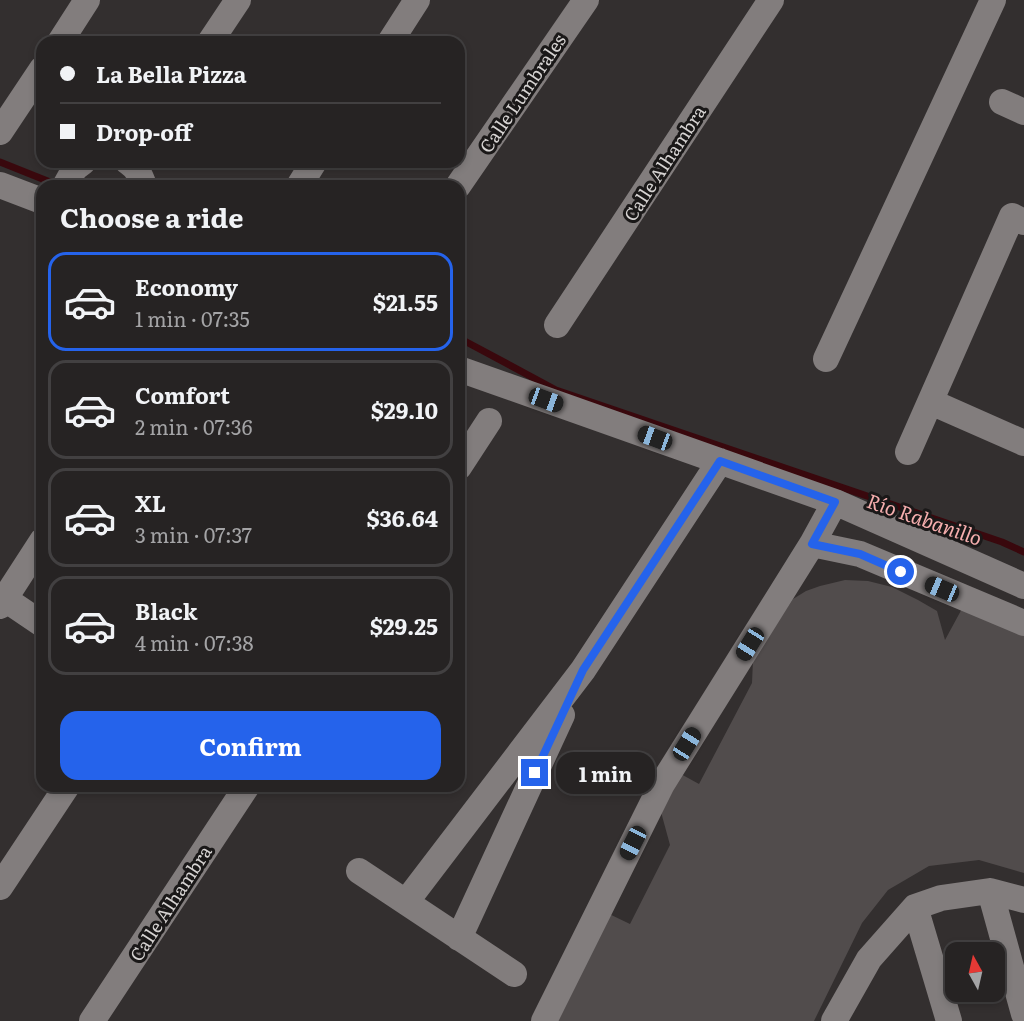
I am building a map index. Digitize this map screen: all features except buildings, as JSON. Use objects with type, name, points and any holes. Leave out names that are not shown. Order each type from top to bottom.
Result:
[{"type":"street","points":[[64,36],[87,0]]},
{"type":"street","points":[[214,36],[238,0]]},
{"type":"street","points":[[394,36],[417,0]]},
{"type":"street","name":"Calle Lumbrales","points":[[462,180],[586,0]]},
{"type":"street","name":"Calle Alhambra","points":[[557,325],[771,0]]},
{"type":"street","points":[[826,359],[993,0]]},
{"type":"street","points":[[0,132],[36,78]]},
{"type":"street","points":[[0,185],[36,199]]},
{"type":"street","points":[[908,452],[1012,216],[1024,222]]},
{"type":"street","points":[[465,371],[835,502],[1024,586]]},
{"type":"street","points":[[931,402],[1024,443]]},
{"type":"street","points":[[465,457],[489,421]]},
{"type":"street","points":[[406,902],[583,670],[720,461]]},
{"type":"street","points":[[544,1021],[662,784],[812,544],[835,502]]},
{"type":"street","points":[[812,544],[860,554],[1024,623]]},
{"type":"street","points":[[36,550],[3,602],[36,621]]},
{"type":"street","points":[[459,938],[583,670]]},
{"type":"street","points":[[0,887],[63,792]]},
{"type":"street","name":"Calle Alhambra","points":[[92,1021],[243,792]]},
{"type":"street","points":[[359,871],[514,974]]},
{"type":"street","points":[[990,891],[1024,1014]]},
{"type":"street","points":[[834,1021],[868,959],[915,907],[941,898],[990,891],[1024,900]]},
{"type":"street","points":[[915,907],[949,1021]]},
{"type":"waterway","name":"Río Rabanillo","points":[[0,162],[45,180]]},
{"type":"waterway","name":"Río Rabanillo","points":[[465,341],[556,390],[1002,542],[1024,552]]},
{"type":"route","points":[[535,773],[583,670],[720,461],[835,502],[812,544],[860,554],[901,572]]}]
